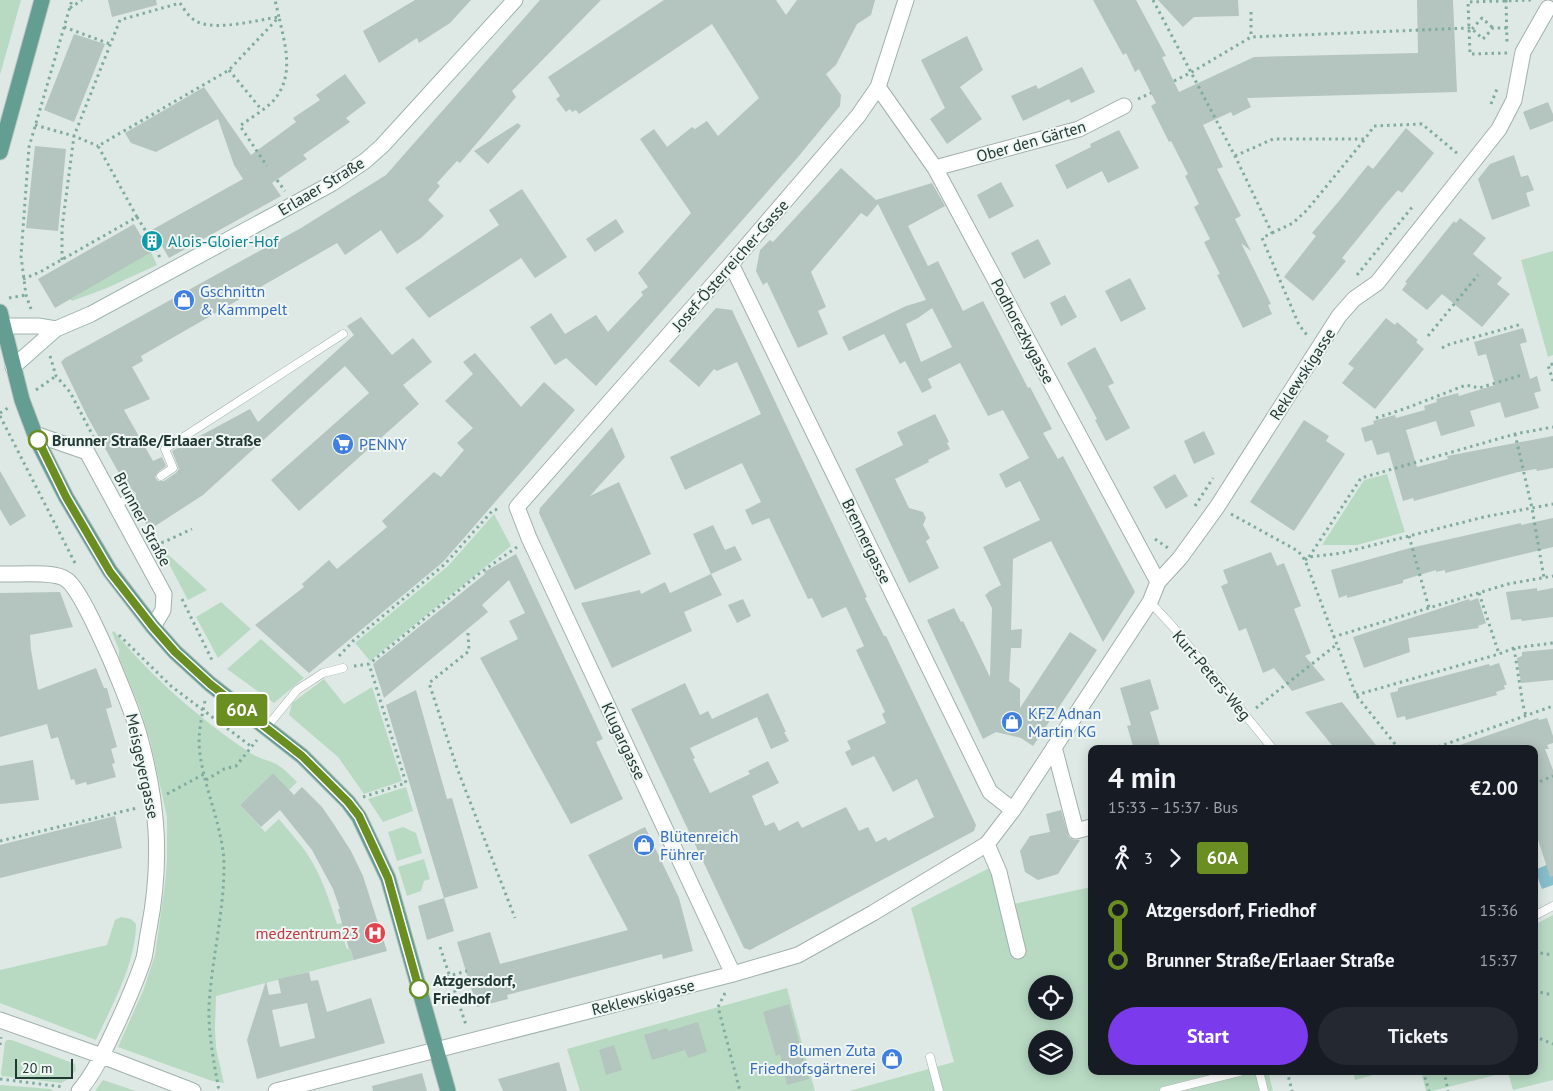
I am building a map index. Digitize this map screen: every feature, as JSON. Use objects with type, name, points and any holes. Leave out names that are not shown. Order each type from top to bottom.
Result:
[{"type":"main road","points":[[0,152],[42,0]]},
{"type":"main road","points":[[1,321],[22,400],[35,434],[66,497],[110,572],[175,652],[210,684],[302,756],[348,802],[359,816],[388,878],[448,1091]]},
{"type":"main road","points":[[0,376],[13,367]]},
{"type":"street","name":"Erlaaer Straße","points":[[56,329],[91,314],[162,277],[332,184],[365,162],[382,146],[515,0]]},
{"type":"street","name":"Josef-Österreicher-Gasse","points":[[517,507],[731,264],[858,116],[878,87],[906,0]]},
{"type":"street","name":"Reklewskigasse","points":[[276,1091],[733,974],[798,955],[873,913],[987,844],[1013,810],[1150,602],[1158,582],[1180,558],[1217,507],[1321,347],[1339,316],[1354,299],[1376,284],[1498,129],[1514,100],[1523,52],[1550,8]]},
{"type":"street","name":"Podhorezkygasse","points":[[878,87],[935,168],[1158,582]]},
{"type":"street","name":"Ober den Gärten","points":[[935,168],[1079,129],[1124,106]]},
{"type":"street","name":"Brennergasse","points":[[731,264],[990,792],[1013,810]]},
{"type":"street","points":[[1,321],[56,329]]},
{"type":"street","points":[[13,367],[56,329]]},
{"type":"street","name":"Brunner Straße","points":[[35,434],[87,452],[164,594],[163,610],[153,627]]},
{"type":"street","name":"Klugargasse","points":[[517,507],[529,538],[733,974]]},
{"type":"street","name":"Meisgeyergasse","points":[[0,574],[54,575],[66,579],[74,589],[102,640],[130,706],[140,737],[154,800],[157,837],[156,872],[153,909],[144,958],[124,1009],[102,1056],[80,1090]]},
{"type":"street","points":[[1054,747],[1076,831],[1088,828]]},
{"type":"street","points":[[987,844],[999,872],[1018,951]]},
{"type":"street","points":[[0,1020],[193,1091]]},
{"type":"lane","points":[[161,476],[173,468],[165,449],[343,334]]},
{"type":"lane","points":[[117,505],[132,496]]},
{"type":"lane","name":"Kurt-Peters-Weg","points":[[1150,602],[1270,745]]},
{"type":"lane","points":[[266,728],[297,690],[324,673],[343,668]]},
{"type":"lane","points":[[1538,914],[1553,906]]},
{"type":"lane","points":[[930,1056],[939,1091]]},
{"type":"lane","points":[[1164,1091],[1226,1075]]},
{"type":"lane","points":[[1260,1075],[1264,1091]]},
{"type":"path","points":[[38,326],[26,296],[21,256],[29,147],[72,0]]},
{"type":"path","points":[[69,8],[82,0]]},
{"type":"path","points":[[267,166],[240,126],[274,100],[282,86],[287,69],[287,51],[275,0]]},
{"type":"path","points":[[1153,0],[1235,156],[1272,233]]},
{"type":"path","points":[[1523,52],[1470,54],[1471,28],[1468,2],[1533,0]]},
{"type":"path","points":[[62,260],[62,228],[74,136],[120,20],[180,4],[189,16],[199,23],[220,26],[279,17]]},
{"type":"path","points":[[1251,12],[1251,37]]},
{"type":"path","points":[[98,146],[229,70],[279,17]]},
{"type":"path","points":[[1174,81],[1251,37],[1471,28],[1482,18],[1493,28],[1507,28]]},
{"type":"path","points":[[64,27],[110,44]]},
{"type":"path","points":[[1471,28],[1483,39],[1493,28]]},
{"type":"path","points":[[229,70],[261,109]]},
{"type":"path","points":[[1321,347],[1300,325],[1262,238],[1293,223],[1307,210],[1374,126],[1422,124],[1471,164]]},
{"type":"path","points":[[35,125],[74,136],[98,146],[147,233]]},
{"type":"path","points":[[1235,156],[1273,139],[1365,138]]},
{"type":"path","points":[[23,280],[137,217]]},
{"type":"path","points":[[1428,336],[1478,276]]},
{"type":"path","points":[[0,299],[26,296]]},
{"type":"path","points":[[1442,348],[1522,324]]},
{"type":"path","points":[[1553,364],[1548,365],[1553,381]]},
{"type":"path","points":[[1376,418],[1466,385],[1479,388],[1522,375]]},
{"type":"path","points":[[0,416],[69,552]]},
{"type":"path","points":[[1305,560],[1309,557],[1361,478],[1515,434],[1553,428]]},
{"type":"path","points":[[1515,434],[1532,508],[1544,578]]},
{"type":"path","points":[[1309,557],[1342,553],[1484,517],[1553,504]]},
{"type":"path","points":[[324,673],[354,640],[445,564],[493,510],[517,507]]},
{"type":"path","points":[[1217,507],[1298,551],[1305,560],[1356,695],[1396,745]]},
{"type":"path","points":[[152,544],[164,542],[192,529]]},
{"type":"path","points":[[1408,536],[1429,608]]},
{"type":"path","points":[[343,668],[369,664],[480,573],[529,538]]},
{"type":"path","points":[[1333,637],[1508,584],[1553,576]]},
{"type":"path","points":[[1479,593],[1500,654]]},
{"type":"path","points":[[116,631],[171,686],[252,747]]},
{"type":"path","points":[[468,632],[469,651],[429,683],[457,768],[515,918]]},
{"type":"path","points":[[1356,695],[1500,654],[1514,648],[1553,643]]},
{"type":"path","points":[[1246,715],[1336,645]]},
{"type":"path","points":[[1514,648],[1526,716]]},
{"type":"path","points":[[348,802],[406,783],[369,664]]},
{"type":"path","points":[[210,684],[203,710],[199,740],[204,774],[220,838],[224,867],[209,1005],[211,1044],[219,1091]]},
{"type":"path","points":[[1443,745],[1553,708]]},
{"type":"path","points":[[206,780],[224,769],[236,766],[266,728]]},
{"type":"path","points":[[0,841],[142,806],[204,774]]},
{"type":"path","points":[[1538,782],[1553,776]]},
{"type":"path","points":[[440,947],[466,1026]]},
{"type":"path","points":[[1538,953],[1553,955]]},
{"type":"path","points":[[428,982],[467,971]]},
{"type":"path","points":[[733,974],[718,1007],[740,1091]]},
{"type":"path","points":[[1538,992],[1553,995]]},
{"type":"path","points":[[1538,1038],[1553,1044]]},
{"type":"path","points":[[1288,1075],[1292,1091]]},
{"type":"path","points":[[1424,1075],[1429,1091]]},
{"type":"path","points":[[1445,1075],[1448,1091]]},
{"type":"path","points":[[0,1079],[80,1090]]},
{"type":"green space","points":[[0,0],[21,0],[0,75]]},
{"type":"green space","points":[[1553,251],[1553,355],[1548,357],[1521,260]]},
{"type":"green space","points":[[151,252],[157,265],[107,288],[72,301],[70,299]]},
{"type":"green space","points":[[1387,474],[1405,532],[1357,545],[1322,545],[1364,480]]},
{"type":"green space","points":[[494,514],[511,546],[370,661],[355,643],[448,566]]},
{"type":"green space","points":[[160,547],[207,590],[188,600]]},
{"type":"green space","points":[[221,602],[251,629],[218,658],[196,617]]},
{"type":"green space","points":[[114,631],[161,682],[196,713],[252,754],[274,763],[286,771],[297,782],[289,790],[273,773],[240,805],[265,832],[279,819],[306,852],[328,896],[337,924],[343,923],[347,936],[343,937],[347,949],[350,948],[354,960],[216,996],[216,1048],[224,1083],[212,1081],[118,1047],[143,991],[155,955],[165,884],[167,817],[150,740],[140,708],[119,657],[119,650],[112,632]]},
{"type":"green space","points":[[261,639],[304,678],[274,703],[227,669]]},
{"type":"green space","points":[[324,679],[344,704],[372,687],[402,781],[364,794],[338,757],[289,715],[292,703]]},
{"type":"green space","points":[[406,787],[413,811],[383,822],[368,799]]},
{"type":"green space","points":[[403,827],[416,833],[422,853],[397,861],[388,832]]},
{"type":"green space","points":[[424,859],[430,879],[424,881],[421,891],[407,896],[398,867]]},
{"type":"green space","points":[[1001,862],[1014,904],[1088,888],[1088,1075],[1269,1075],[1273,1091],[849,1091],[954,1062],[911,908]]},
{"type":"green space","points":[[1553,915],[1553,1080],[1513,1090],[1509,1075],[1538,1075],[1538,923]]},
{"type":"green space","points":[[121,917],[131,919],[136,924],[132,954],[122,984],[96,1040],[0,1003],[0,970],[107,945],[115,920]]},
{"type":"green space","points":[[787,988],[815,1091],[580,1091],[567,1049]]},
{"type":"green space","points":[[12,1040],[75,1064],[76,1070],[69,1079],[61,1083],[2,1076],[5,1042]]},
{"type":"green space","points":[[1354,1075],[1373,1075],[1355,1080]]},
{"type":"green space","points":[[1422,1075],[1496,1075],[1432,1091],[1426,1091]]},
{"type":"green space","points":[[103,1080],[136,1091],[95,1091]]},
{"type":"green space","points":[[0,1085],[51,1089],[53,1091],[0,1091]]},
{"type":"water","points":[[1553,862],[1553,885],[1542,889],[1538,878],[1538,869]]},
{"type":"building","points":[[108,0],[156,0],[157,5],[112,17]]},
{"type":"building","points":[[415,0],[471,0],[450,23],[419,43],[417,38],[379,63],[363,31]]},
{"type":"building","points":[[540,0],[601,0],[512,91],[516,97],[460,163],[457,161],[437,183],[440,186],[428,200],[444,216],[421,238],[397,254],[381,230],[345,255],[337,243],[141,356],[143,361],[132,367],[150,399],[124,410],[153,461],[162,457],[166,466],[155,477],[158,481],[164,481],[179,469],[172,451],[250,409],[258,422],[354,335],[347,326],[361,317],[392,355],[413,338],[432,362],[403,385],[419,404],[299,511],[271,480],[369,393],[345,366],[203,495],[149,530],[134,501],[136,493],[129,491],[87,416],[61,362],[65,358],[301,228],[386,175]]},
{"type":"building","points":[[664,0],[776,0],[786,15],[797,0],[875,0],[871,15],[857,24],[836,65],[826,74],[841,95],[840,106],[798,157],[596,386],[566,358],[555,365],[530,327],[551,313],[565,334],[596,315],[608,332],[643,295],[641,292],[648,287],[638,273],[691,213],[640,139],[654,129],[667,147],[692,127],[695,129],[707,121],[718,136],[759,98],[712,24],[579,114],[576,110],[572,112],[570,109],[566,112],[556,99],[560,96],[548,77]]},
{"type":"building","points":[[1093,0],[1136,0],[1166,56],[1162,57],[1179,92],[1254,57],[1418,53],[1417,0],[1453,0],[1457,92],[1247,98],[1251,107],[1233,116],[1231,112],[1203,125],[1223,167],[1217,169],[1241,216],[1235,219],[1251,251],[1241,243],[1271,304],[1268,305],[1272,314],[1243,328],[1217,275],[1220,274],[1204,242],[1210,239],[1194,207],[1199,204],[1185,176],[1188,174],[1151,106],[1156,103],[1139,69],[1135,72],[1126,53],[1123,55]]},
{"type":"building","points":[[1158,0],[1238,0],[1239,16],[1194,17],[1183,27]]},
{"type":"building","points":[[74,34],[105,44],[74,122],[44,110]]},
{"type":"building","points":[[967,36],[983,70],[960,87],[982,119],[947,144],[930,119],[945,108],[921,60]]},
{"type":"building","points":[[1082,67],[1095,92],[1071,103],[1069,99],[1023,121],[1011,96],[1036,85],[1038,89]]},
{"type":"building","points":[[345,74],[366,103],[346,118],[350,122],[303,155],[307,159],[272,183],[281,196],[169,258],[162,246],[55,308],[38,279],[134,224],[141,236],[243,179],[234,165],[218,119],[156,152],[131,143],[125,133],[204,87],[251,155],[296,122],[293,118],[320,100],[316,95]]},
{"type":"building","points":[[1548,102],[1553,114],[1553,121],[1530,130],[1523,112]]},
{"type":"building","points":[[518,123],[521,126],[488,164],[474,151]]},
{"type":"building","points":[[1406,128],[1434,153],[1402,193],[1398,190],[1385,205],[1342,258],[1346,261],[1313,301],[1284,277],[1316,236],[1312,233],[1368,165],[1373,169]]},
{"type":"building","points":[[1119,130],[1139,168],[1108,183],[1102,171],[1067,189],[1055,165],[1091,147],[1090,144]]},
{"type":"building","points":[[35,146],[66,149],[58,231],[26,228]]},
{"type":"building","points":[[1514,155],[1521,177],[1528,175],[1534,190],[1526,193],[1530,206],[1492,220],[1478,179],[1490,164]]},
{"type":"building","points":[[841,168],[876,200],[932,183],[945,206],[908,226],[928,266],[938,261],[963,311],[983,301],[1028,388],[1030,387],[1052,429],[1043,433],[1058,459],[1063,456],[1135,592],[1103,642],[1051,541],[1013,559],[1011,630],[1022,629],[1021,648],[1011,648],[1009,681],[1020,689],[1020,708],[1070,632],[1097,650],[1033,746],[1021,738],[996,732],[983,739],[927,620],[954,608],[961,622],[963,621],[990,677],[992,608],[985,595],[1001,585],[983,547],[1040,520],[1020,481],[1006,488],[999,474],[1029,458],[1003,410],[988,416],[960,363],[928,379],[932,388],[922,393],[905,361],[900,364],[884,334],[849,351],[842,337],[906,306],[926,300],[878,204],[867,217],[861,213],[811,272],[826,307],[818,311],[828,334],[798,348],[767,282],[763,285],[756,271],[760,250],[770,240],[773,242]],"holes":[[[932,308],[952,347],[921,362],[906,324]]]},
{"type":"building","points":[[1001,182],[1014,206],[989,219],[977,195]]},
{"type":"building","points":[[522,189],[567,257],[535,278],[521,258],[429,318],[405,288],[499,225],[489,210]]},
{"type":"building","points":[[1460,218],[1486,238],[1473,254],[1502,278],[1497,284],[1510,294],[1482,327],[1442,294],[1427,310],[1402,290],[1407,283],[1405,282],[1454,221],[1456,223]]},
{"type":"building","points":[[616,219],[624,232],[595,252],[586,239]]},
{"type":"building","points":[[1038,239],[1051,264],[1024,279],[1011,253]]},
{"type":"building","points":[[1130,278],[1146,309],[1121,322],[1105,291]]},
{"type":"building","points":[[1065,295],[1077,317],[1061,326],[1050,303]]},
{"type":"building","points":[[716,308],[732,310],[867,597],[865,598],[884,636],[886,636],[976,825],[974,831],[750,950],[744,948],[631,709],[685,683],[700,715],[708,711],[712,719],[768,693],[789,741],[771,749],[757,717],[690,748],[695,758],[693,759],[710,793],[750,774],[748,771],[768,761],[779,783],[752,796],[765,826],[774,822],[779,831],[798,821],[802,828],[846,807],[859,831],[868,827],[876,842],[886,837],[888,841],[934,817],[917,779],[893,792],[874,756],[852,766],[845,752],[851,749],[847,741],[886,723],[882,714],[885,712],[856,650],[864,646],[846,607],[822,618],[812,598],[808,599],[769,518],[752,525],[745,510],[761,502],[742,463],[685,490],[670,457],[761,414],[737,362],[717,371],[714,369],[699,387],[669,361]]},
{"type":"building","points":[[1386,318],[1395,325],[1397,322],[1418,340],[1416,342],[1424,349],[1375,409],[1342,383],[1354,368],[1348,364]]},
{"type":"building","points":[[1523,328],[1527,342],[1520,344],[1530,379],[1537,376],[1541,391],[1534,393],[1539,408],[1505,418],[1500,402],[1470,411],[1475,426],[1441,436],[1436,421],[1406,430],[1417,467],[1448,459],[1447,456],[1553,436],[1553,468],[1518,472],[1414,501],[1413,498],[1403,501],[1389,452],[1377,455],[1372,440],[1365,442],[1361,428],[1374,424],[1373,421],[1395,415],[1396,418],[1425,410],[1424,406],[1437,402],[1436,399],[1458,393],[1459,396],[1495,385],[1486,354],[1478,356],[1474,342]]},
{"type":"building","points":[[1095,347],[1114,383],[1108,386],[1130,428],[1106,441],[1095,420],[1097,419],[1067,363]]},
{"type":"building","points":[[475,353],[521,407],[544,382],[575,410],[443,562],[309,673],[255,625],[304,587],[302,584],[329,560],[337,569],[387,527],[382,521],[434,472],[441,477],[464,450],[457,443],[473,428],[445,401],[473,374],[463,362]]},
{"type":"building","points":[[935,414],[949,442],[947,443],[950,449],[895,479],[909,508],[923,512],[926,518],[923,525],[930,538],[926,541],[939,568],[909,583],[855,469],[903,445],[897,432]]},
{"type":"building","points":[[1304,420],[1329,436],[1326,441],[1345,454],[1294,531],[1250,502]]},
{"type":"building","points":[[612,427],[625,457],[590,496],[619,482],[651,554],[575,590],[539,513],[540,508]]},
{"type":"building","points":[[1204,431],[1215,454],[1194,464],[1184,441]]},
{"type":"building","points":[[0,471],[26,516],[10,526],[0,509]]},
{"type":"building","points":[[1175,474],[1188,496],[1166,509],[1153,487]]},
{"type":"building","points":[[1553,518],[1553,547],[1445,573],[1445,570],[1436,572],[1436,570],[1403,580],[1403,583],[1347,598],[1347,595],[1339,598],[1331,570],[1410,548],[1521,523],[1521,525]]},
{"type":"building","points":[[713,525],[725,550],[735,546],[742,560],[711,574],[693,534]]},
{"type":"building","points":[[1271,552],[1277,566],[1284,563],[1301,606],[1294,609],[1311,653],[1305,656],[1325,680],[1292,691],[1274,668],[1263,673],[1246,628],[1239,631],[1221,586],[1228,583],[1223,570]]},
{"type":"building","points":[[516,554],[603,739],[596,742],[623,799],[571,824],[480,658],[518,639],[509,621],[525,613],[509,580],[482,605],[488,612],[384,698],[373,664],[485,574],[484,572]]},
{"type":"building","points":[[711,574],[722,595],[684,612],[692,631],[612,668],[581,603],[640,590],[641,594],[665,582],[670,593]]},
{"type":"building","points":[[1537,588],[1537,591],[1553,588],[1553,617],[1522,621],[1521,619],[1511,620],[1506,592]]},
{"type":"building","points":[[60,592],[73,627],[30,635],[31,650],[38,690],[96,668],[104,688],[107,688],[112,707],[106,709],[117,747],[111,749],[115,763],[112,764],[116,777],[87,785],[86,782],[76,785],[74,779],[71,780],[58,737],[51,739],[47,724],[0,737],[0,593]]},
{"type":"building","points":[[1478,598],[1486,623],[1478,626],[1479,628],[1408,638],[1410,652],[1364,668],[1353,637],[1469,599],[1470,601]]},
{"type":"building","points":[[743,599],[751,616],[737,623],[728,605]]},
{"type":"building","points":[[1553,649],[1553,680],[1521,683],[1517,658],[1522,656],[1522,652]]},
{"type":"building","points":[[1499,663],[1507,685],[1504,685],[1505,689],[1496,692],[1497,695],[1406,720],[1405,716],[1397,718],[1390,693],[1398,691],[1398,688]]},
{"type":"building","points":[[1150,679],[1159,709],[1150,712],[1160,745],[1133,745],[1127,726],[1131,725],[1120,688]]},
{"type":"building","points":[[416,690],[447,799],[452,798],[478,888],[444,898],[386,705]]},
{"type":"building","points":[[1342,702],[1376,745],[1332,745],[1305,712]]},
{"type":"building","points":[[1538,718],[1539,720],[1547,718],[1553,736],[1553,743],[1547,745],[1549,749],[1545,749],[1553,770],[1553,876],[1550,877],[1538,840],[1538,745],[1460,745]]},
{"type":"building","points":[[33,760],[39,800],[0,804],[0,766]]},
{"type":"building","points":[[273,773],[294,795],[302,787],[322,807],[335,826],[351,851],[363,876],[387,951],[354,960],[349,949],[338,909],[340,909],[333,889],[312,850],[280,810],[261,827],[240,805]]},
{"type":"building","points":[[1061,810],[1069,837],[1074,840],[1080,840],[1058,874],[1038,880],[1025,872],[1020,851],[1030,836],[1050,832],[1046,814]]},
{"type":"building","points":[[115,816],[122,848],[0,878],[0,845]]},
{"type":"building","points":[[645,827],[679,898],[693,951],[663,959],[662,954],[507,995],[508,999],[477,1007],[457,942],[490,932],[500,964],[628,930],[588,855]]},
{"type":"building","points":[[444,898],[454,931],[427,940],[418,906]]},
{"type":"building","points":[[309,972],[311,981],[318,980],[327,1012],[371,998],[385,1043],[257,1079],[247,1040],[266,981],[269,995],[281,993],[278,979]],"holes":[[[307,1003],[315,1038],[280,1047],[272,1010]]]},
{"type":"building","points":[[789,1004],[809,1079],[787,1085],[780,1054],[776,1056],[763,1012]]},
{"type":"building","points":[[698,1022],[707,1052],[688,1058],[685,1050],[652,1060],[644,1035],[667,1028],[668,1031]]},
{"type":"building","points":[[614,1045],[622,1070],[606,1075],[599,1050]]},
{"type":"building","points":[[559,1062],[567,1091],[503,1091],[498,1079]]},
{"type":"building","points":[[422,1073],[427,1091],[373,1091],[372,1086]]},
{"type":"bus line","name":"60A","points":[[38,440],[66,497],[110,572],[153,627],[175,652],[210,684],[302,756],[348,802],[359,816],[388,878],[419,989]]},
{"type":"place","name":"Alois-Gloier-Hof","points":[[152,241]]},
{"type":"place","name":"Gschnittn & Kammpelt","points":[[184,300]]},
{"type":"place","name":"Brunner Straße/Erlaaer Straße","points":[[38,440]]},
{"type":"place","name":"PENNY","points":[[343,444]]},
{"type":"place","name":"KFZ Adnan Martin KG","points":[[1012,722]]},
{"type":"place","name":"Blütenreich Führer","points":[[644,845]]},
{"type":"place","name":"medzentrum23","points":[[375,933]]},
{"type":"place","name":"Atzgersdorf, Friedhof","points":[[419,989]]},
{"type":"place","name":"Blumen Zuta Friedhofsgärtnerei","points":[[892,1059]]}]
